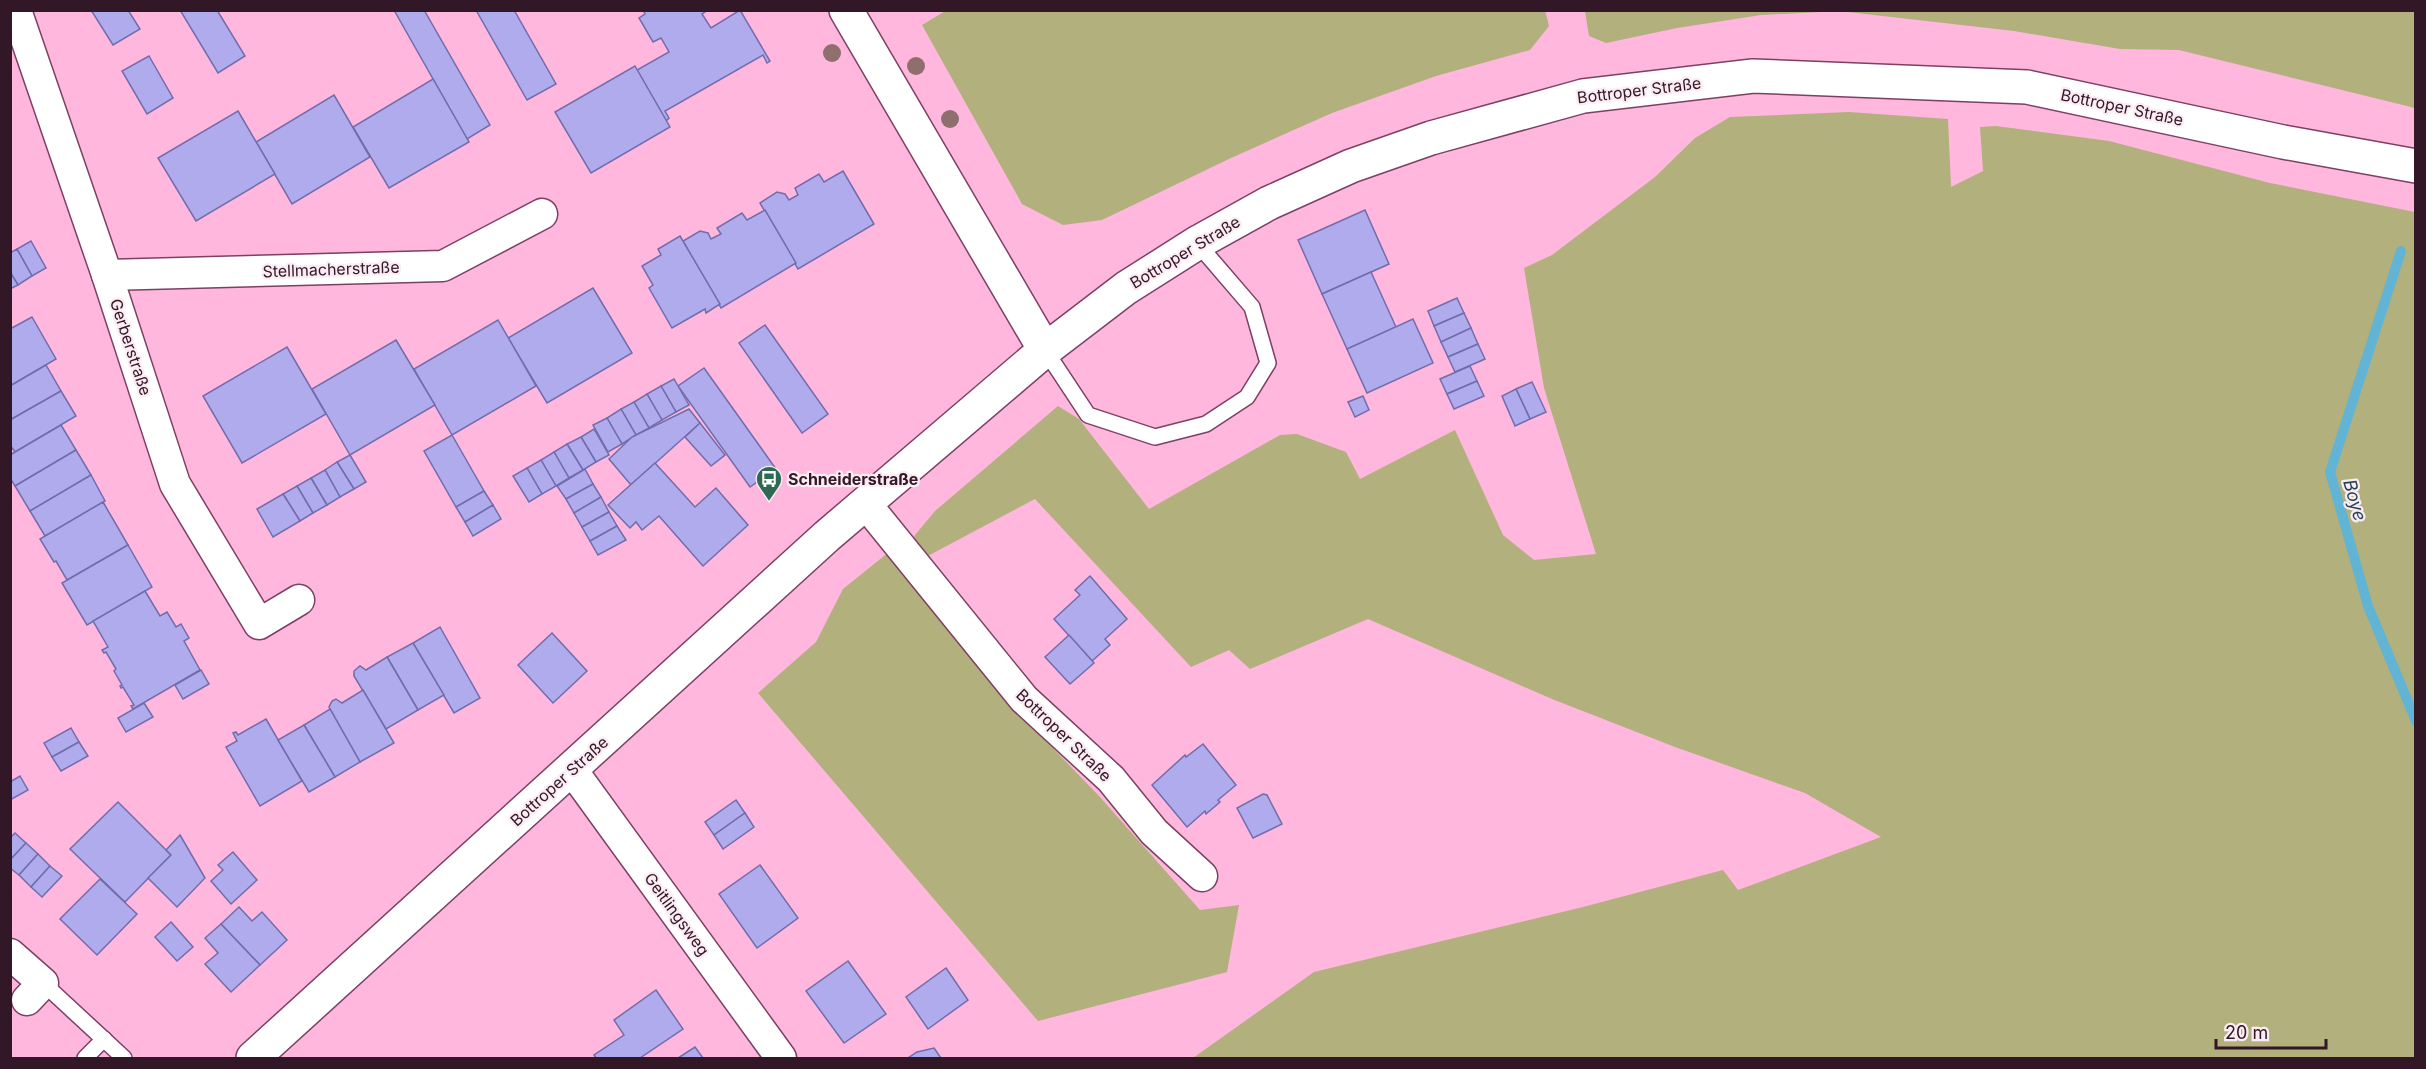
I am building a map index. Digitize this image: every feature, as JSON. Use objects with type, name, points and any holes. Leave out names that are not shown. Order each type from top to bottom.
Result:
[{"type":"main road","points":[[846,10],[1045,350]]},
{"type":"main road","name":"Bottroper Straße","points":[[253,1059],[866,504],[1045,350],[1126,288],[1197,243],[1269,203],[1351,166],[1431,138],[1583,96],[1753,76],[2027,87],[2283,142],[2415,166]]},
{"type":"street","name":"Gerberstraße","points":[[16,10],[107,275],[175,484],[259,624],[299,600]]},
{"type":"street","name":"Stellmacherstraße","points":[[107,275],[443,266],[542,214]]},
{"type":"street","name":"Bottroper Straße","points":[[866,504],[1024,699],[1111,779],[1154,832],[1202,876]]},
{"type":"street","name":"Geitlingsweg","points":[[572,770],[781,1059]]},
{"type":"street","points":[[10,954],[35,992]]},
{"type":"lane","points":[[1045,350],[1088,415],[1155,437],[1206,423],[1247,397],[1268,363],[1252,307],[1197,243]]},
{"type":"lane","points":[[35,992],[104,1039],[124,1059]]},
{"type":"lane","points":[[84,1059],[104,1039]]},
{"type":"shaded area","points":[[947,10],[1545,10],[1549,26],[1530,50],[1436,76],[1332,113],[1231,158],[1102,220],[1063,225],[1022,204],[922,25]]},
{"type":"shaded area","points":[[1585,11],[1839,11],[1761,15],[1677,28],[1606,43],[1589,36]]},
{"type":"shaded area","points":[[1839,11],[2415,11],[2415,108],[2179,50],[2120,49],[2014,31]]},
{"type":"shaded area","points":[[1849,112],[1948,119],[1951,187],[1983,171],[1980,127],[1996,126],[2109,141],[2270,183],[2415,212],[2415,1058],[1193,1058],[1314,972],[1583,907],[1723,870],[1738,890],[1881,837],[1805,793],[1675,747],[1552,699],[1368,619],[1250,669],[1229,650],[1191,667],[1035,499],[924,558],[912,542],[915,535],[935,511],[1058,406],[1079,419],[1149,509],[1280,435],[1297,434],[1346,452],[1360,479],[1455,430],[1503,535],[1534,560],[1596,554],[1544,388],[1524,268],[1552,255],[1655,177],[1695,138],[1730,117]]},
{"type":"shaded area","points":[[889,552],[1016,710],[1099,796],[1200,910],[1239,905],[1227,972],[1038,1021],[758,693],[816,642],[843,589]]},
{"type":"building","points":[[91,10],[128,10],[140,29],[113,45]]},
{"type":"building","points":[[180,10],[217,10],[245,56],[218,73]]},
{"type":"building","points":[[394,10],[424,10],[490,125],[467,139]]},
{"type":"building","points":[[476,10],[514,10],[556,84],[527,100]]},
{"type":"building","points":[[643,10],[708,10],[702,14],[711,28],[740,10],[770,61],[767,63],[763,55],[665,111],[669,118],[666,121],[637,70],[669,52],[661,38],[653,42],[639,18],[645,14]]},
{"type":"building","points":[[149,56],[173,98],[147,114],[122,71]]},
{"type":"building","points":[[635,66],[670,127],[591,173],[555,112]]},
{"type":"building","points":[[433,79],[469,142],[389,188],[353,127]]},
{"type":"building","points":[[334,95],[370,157],[292,204],[256,142]]},
{"type":"building","points":[[238,111],[275,174],[196,221],[158,158]]},
{"type":"building","points":[[843,171],[874,224],[798,269],[760,203],[777,192],[785,194],[789,200],[798,195],[795,188],[819,174],[824,182]]},
{"type":"building","points":[[765,210],[796,263],[721,308],[683,241],[700,231],[708,233],[711,239],[721,234],[717,228],[742,213],[747,220]]},
{"type":"building","points":[[1365,210],[1389,264],[1322,294],[1298,240]]},
{"type":"building","points":[[680,236],[720,304],[706,313],[705,309],[672,328],[649,288],[653,285],[642,266],[661,255],[658,249]]},
{"type":"building","points":[[31,241],[46,268],[32,276],[17,249]]},
{"type":"building","points":[[17,249],[32,276],[18,285],[10,272],[10,253]]},
{"type":"building","points":[[10,272],[18,285],[10,289]]},
{"type":"building","points":[[1371,272],[1396,327],[1347,349],[1322,294]]},
{"type":"building","points":[[593,288],[632,353],[547,403],[508,338]]},
{"type":"building","points":[[1457,298],[1464,313],[1434,326],[1428,311]]},
{"type":"building","points":[[1464,313],[1471,328],[1441,342],[1434,326]]},
{"type":"building","points":[[32,317],[56,359],[10,386],[10,329]]},
{"type":"building","points":[[1413,319],[1433,363],[1367,393],[1347,349]]},
{"type":"building","points":[[498,320],[536,386],[452,435],[414,369]]},
{"type":"building","points":[[765,325],[828,414],[802,433],[739,343]]},
{"type":"building","points":[[1471,328],[1478,344],[1448,357],[1441,342]]},
{"type":"building","points":[[396,340],[435,405],[350,455],[312,389]]},
{"type":"building","points":[[1478,344],[1485,359],[1455,372],[1448,357]]},
{"type":"building","points":[[287,347],[326,414],[242,463],[203,396]]},
{"type":"building","points":[[46,365],[61,391],[10,420],[10,386]]},
{"type":"building","points":[[1470,366],[1477,381],[1447,394],[1440,379]]},
{"type":"building","points":[[704,368],[776,469],[750,487],[678,386]]},
{"type":"building","points":[[674,379],[689,405],[676,412],[661,386]]},
{"type":"building","points":[[1477,381],[1484,396],[1454,409],[1447,394]]},
{"type":"building","points":[[1532,382],[1546,412],[1530,419],[1516,389]]},
{"type":"building","points":[[661,386],[676,412],[662,420],[647,394]]},
{"type":"building","points":[[1516,389],[1530,419],[1515,426],[1502,396]]},
{"type":"building","points":[[61,391],[76,416],[15,452],[10,445],[10,420]]},
{"type":"building","points":[[647,394],[662,420],[649,428],[634,402]]},
{"type":"building","points":[[1363,396],[1369,410],[1355,417],[1348,402]]},
{"type":"building","points":[[634,402],[649,428],[636,435],[621,409]]},
{"type":"building","points":[[621,409],[636,435],[622,444],[607,418]]},
{"type":"building","points":[[689,409],[700,423],[631,485],[609,459],[632,437]]},
{"type":"building","points":[[607,418],[622,444],[608,452],[593,425]]},
{"type":"building","points":[[700,423],[725,455],[711,466],[685,437]]},
{"type":"building","points":[[61,425],[76,450],[15,486],[10,478],[10,455]]},
{"type":"building","points":[[594,429],[609,455],[596,462],[581,437]]},
{"type":"building","points":[[452,435],[484,491],[456,507],[424,451]]},
{"type":"building","points":[[581,437],[596,462],[583,470],[567,444]]},
{"type":"building","points":[[567,444],[583,470],[569,478],[554,452]]},
{"type":"building","points":[[76,450],[91,475],[30,511],[15,486]]},
{"type":"building","points":[[554,452],[569,478],[556,486],[541,460]]},
{"type":"building","points":[[350,455],[366,482],[354,489],[337,462]]},
{"type":"building","points":[[541,460],[556,486],[542,494],[527,468]]},
{"type":"building","points":[[337,462],[354,489],[340,497],[325,470]]},
{"type":"building","points":[[655,463],[695,507],[716,488],[748,525],[703,566],[659,516],[642,530],[636,522],[630,528],[608,505]]},
{"type":"building","points":[[527,468],[542,494],[529,502],[513,476]]},
{"type":"building","points":[[585,469],[593,484],[566,499],[557,486]]},
{"type":"building","points":[[325,470],[340,497],[327,505],[311,478]]},
{"type":"building","points":[[91,475],[105,501],[45,536],[30,511]]},
{"type":"building","points":[[311,478],[327,505],[313,513],[297,486]]},
{"type":"building","points":[[593,484],[601,497],[574,513],[566,499]]},
{"type":"building","points":[[297,486],[313,513],[300,521],[283,494]]},
{"type":"building","points":[[484,491],[493,505],[465,522],[456,507]]},
{"type":"building","points":[[283,494],[300,521],[273,537],[257,509]]},
{"type":"building","points":[[601,497],[609,512],[582,527],[574,513]]},
{"type":"building","points":[[103,502],[128,545],[67,580],[40,539]]},
{"type":"building","points":[[493,505],[501,519],[473,536],[465,522]]},
{"type":"building","points":[[609,512],[617,526],[590,541],[582,527]]},
{"type":"building","points":[[617,526],[626,540],[598,555],[590,541]]},
{"type":"building","points":[[128,545],[152,587],[87,625],[62,583]]},
{"type":"building","points":[[1090,576],[1127,619],[1105,639],[1110,645],[1092,661],[1054,619],[1080,595],[1075,590]]},
{"type":"building","points":[[145,591],[160,616],[167,612],[176,627],[181,624],[189,638],[184,641],[200,670],[133,709],[131,706],[134,705],[123,687],[120,686],[122,685],[114,671],[116,669],[106,652],[102,650],[108,647],[93,621]]},
{"type":"building","points":[[440,627],[480,698],[454,713],[413,643]]},
{"type":"building","points":[[552,633],[587,671],[553,703],[518,665]]},
{"type":"building","points":[[1069,635],[1094,663],[1070,684],[1045,657]]},
{"type":"building","points":[[413,643],[444,695],[418,710],[387,657]]},
{"type":"building","points":[[387,657],[418,710],[386,729],[354,676],[354,671],[360,666],[366,670]]},
{"type":"building","points":[[201,670],[209,684],[183,699],[175,685]]},
{"type":"building","points":[[363,690],[394,743],[360,762],[329,707],[336,699],[342,703]]},
{"type":"building","points":[[144,703],[153,717],[126,732],[118,718]]},
{"type":"building","points":[[330,709],[360,762],[335,777],[304,725]]},
{"type":"building","points":[[266,719],[302,781],[260,806],[226,747],[237,741],[233,733],[236,732],[238,735]]},
{"type":"building","points":[[304,725],[335,777],[309,792],[278,740]]},
{"type":"building","points":[[71,728],[79,742],[52,757],[44,743]]},
{"type":"building","points":[[79,742],[88,756],[61,771],[52,757]]},
{"type":"building","points":[[1203,744],[1236,785],[1206,814],[1205,811],[1187,827],[1152,785],[1185,755],[1186,757]]},
{"type":"building","points":[[20,776],[28,790],[10,800],[10,782]]},
{"type":"building","points":[[1263,794],[1267,795],[1282,824],[1253,838],[1237,808]]},
{"type":"building","points":[[736,800],[745,813],[714,835],[705,822]]},
{"type":"building","points":[[118,802],[171,855],[125,902],[70,849]]},
{"type":"building","points":[[745,813],[754,827],[723,849],[714,835]]},
{"type":"building","points":[[15,833],[26,843],[10,860],[10,838]]},
{"type":"building","points":[[180,835],[205,878],[177,907],[148,878],[171,855],[166,850]]},
{"type":"building","points":[[26,843],[38,854],[19,875],[10,868],[10,860]]},
{"type":"building","points":[[233,852],[257,880],[231,904],[211,881],[223,870],[218,865]]},
{"type":"building","points":[[38,854],[50,866],[31,887],[19,875]]},
{"type":"building","points":[[760,865],[798,918],[757,948],[719,894]]},
{"type":"building","points":[[50,866],[62,876],[42,897],[31,887]]},
{"type":"building","points":[[100,879],[137,914],[97,955],[60,919]]},
{"type":"building","points":[[239,907],[252,921],[262,912],[287,940],[260,965],[221,924]]},
{"type":"building","points":[[171,922],[193,947],[177,961],[155,937]]},
{"type":"building","points":[[221,924],[260,965],[231,992],[205,964],[218,953],[205,938]]},
{"type":"building","points":[[848,961],[886,1014],[844,1043],[806,991]]},
{"type":"building","points":[[946,968],[968,1000],[928,1029],[906,997]]},
{"type":"building","points":[[656,990],[683,1029],[640,1058],[596,1058],[594,1055],[624,1035],[614,1020]]},
{"type":"building","points":[[695,1047],[703,1058],[678,1058]]},
{"type":"building","points":[[934,1048],[941,1058],[908,1058],[917,1052]]},
{"type":"waterway","name":"Boye","points":[[2401,251],[2330,472],[2368,606],[2416,721]]},
{"type":"place","name":"Schneiderstraße","points":[[769,502]]}]
